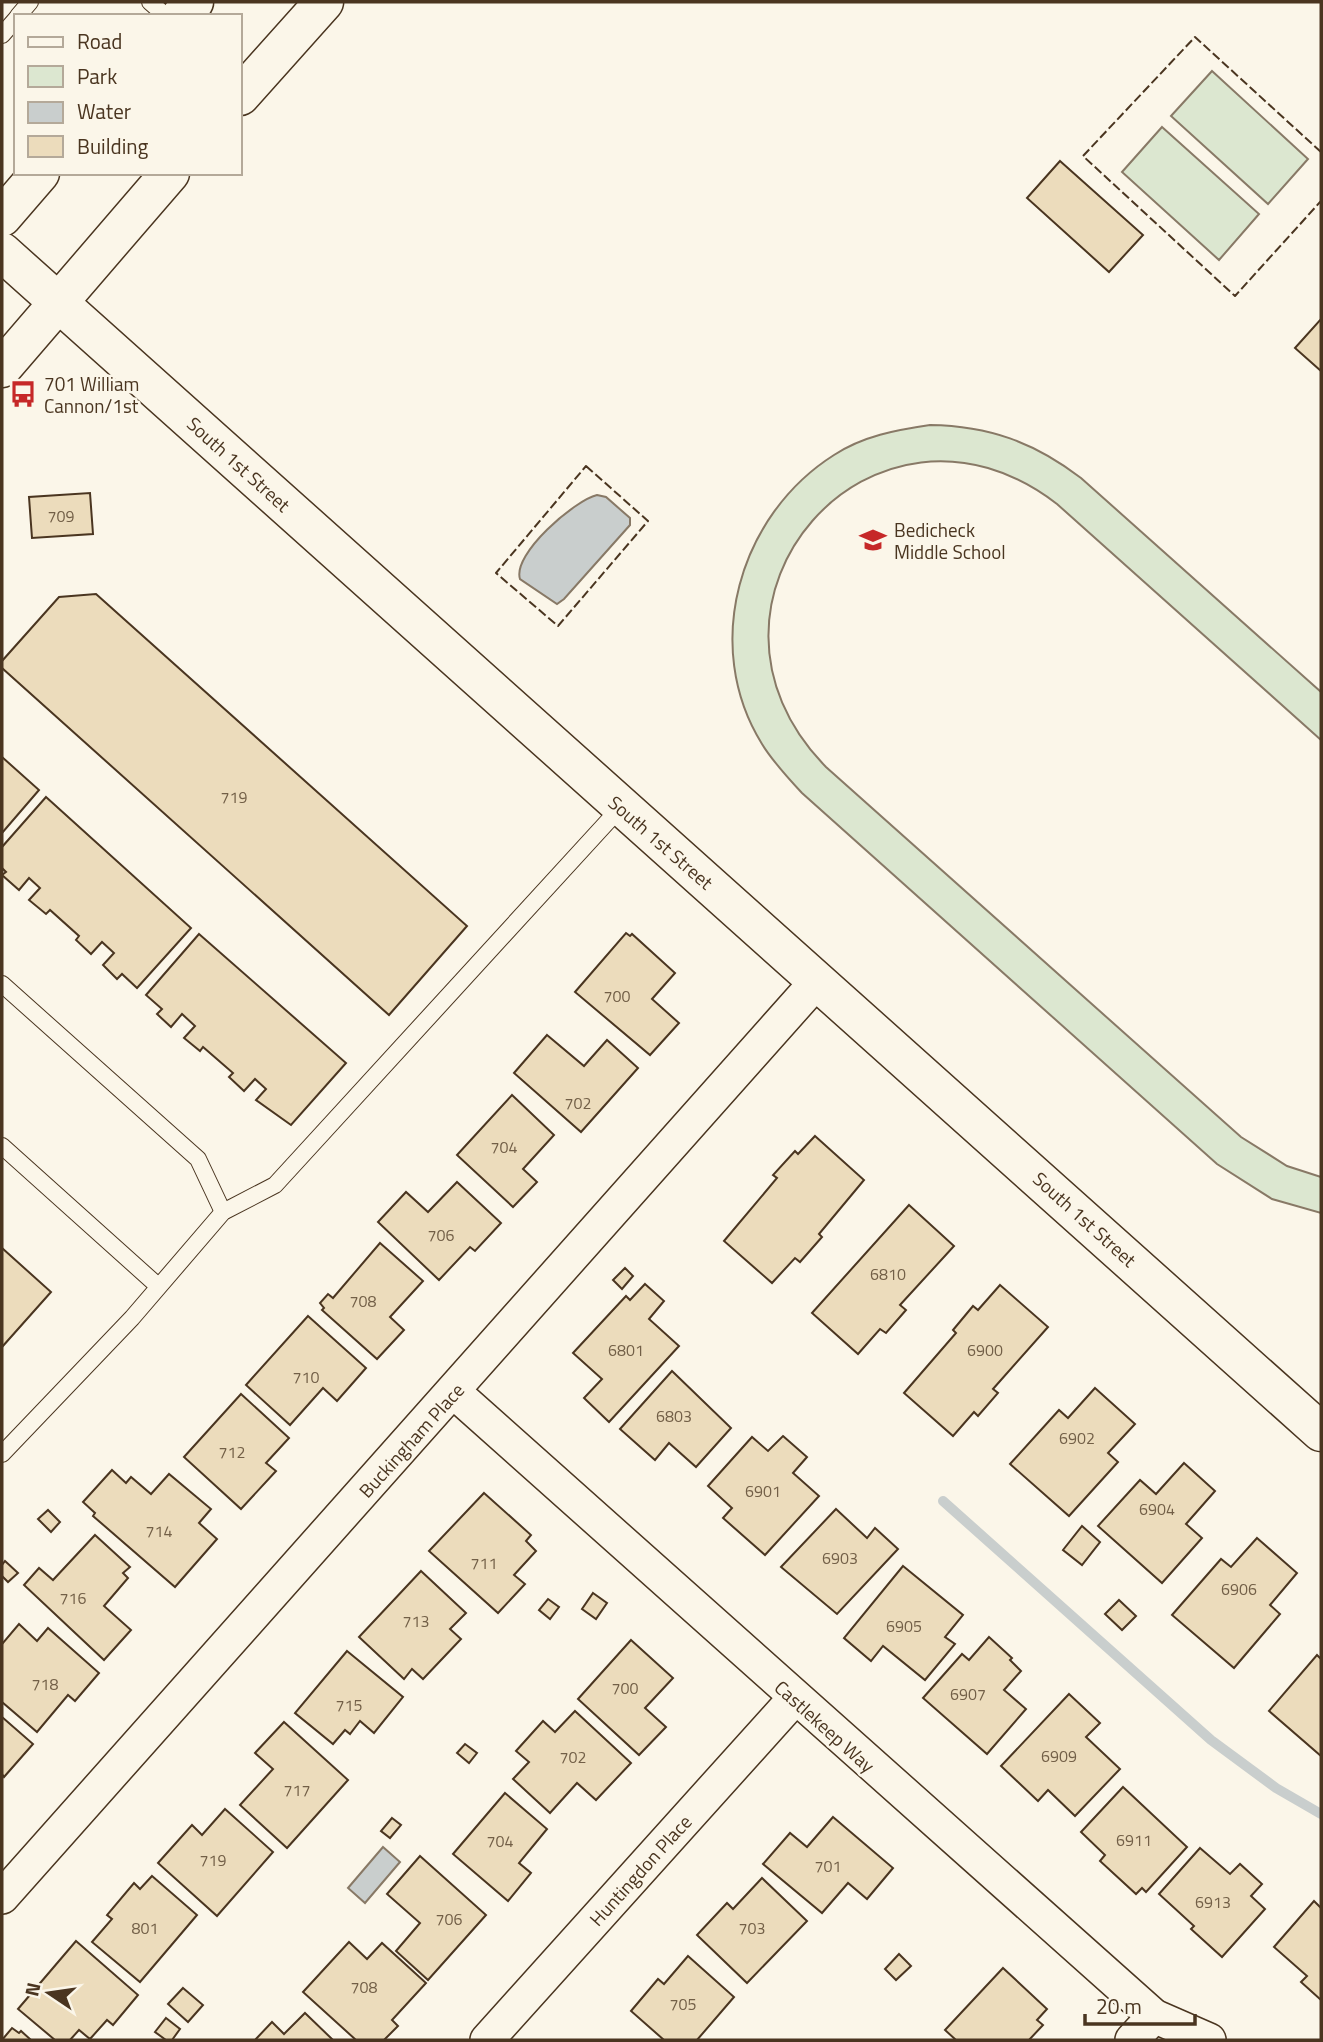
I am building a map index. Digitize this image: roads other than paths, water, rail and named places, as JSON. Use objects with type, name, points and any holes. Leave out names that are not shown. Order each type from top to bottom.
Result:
[{"type":"main road","points":[[242,94],[324,2]]},
{"type":"main road","points":[[2,217],[38,175]]},
{"type":"main road","points":[[2,368],[168,175]]},
{"type":"main road","name":"South 1st Street","points":[[2,252],[1321,1432]]},
{"type":"street","name":"Buckingham Place","points":[[2,1898],[818,980]]},
{"type":"street","name":"Castlekeep Way","points":[[453,1392],[794,1699],[1143,2028],[1209,2040]]},
{"type":"street","name":"Huntingdon Place","points":[[487,2040],[794,1699]]},
{"type":"lane","points":[[150,2],[164,14]]},
{"type":"lane","points":[[2,35],[14,21]]},
{"type":"lane","points":[[2,1454],[223,1212],[275,1185],[621,807]]},
{"type":"lane","points":[[2,984],[198,1159],[223,1212]]},
{"type":"lane","points":[[2,1146],[158,1286]]},
{"type":"water","points":[[597,495],[606,497],[630,518],[630,525],[557,604],[520,579],[520,568],[547,529],[575,507]]},
{"type":"water","points":[[383,1847],[400,1862],[365,1903],[348,1888]]},
{"type":"waterway","points":[[943,1501],[1211,1740],[1276,1788],[1321,1814]]},
{"type":"place","name":"701 William Cannon/1st","points":[[23,394]]},
{"type":"place","name":"Bedicheck Middle School","points":[[873,540]]}]
